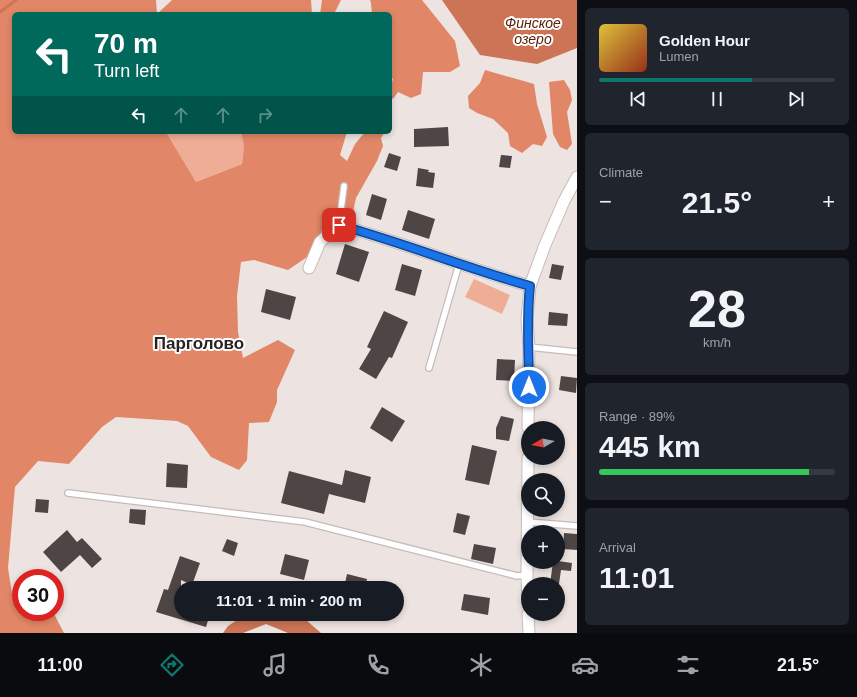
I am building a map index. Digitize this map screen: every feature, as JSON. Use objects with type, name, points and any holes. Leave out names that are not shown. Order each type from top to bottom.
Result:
[{"type":"street","points":[[528,421],[529,347],[527,319],[530,286],[545,245],[564,201],[577,177]]},
{"type":"street","points":[[309,268],[320,242],[339,225],[491,275],[530,286]]},
{"type":"street","points":[[527,575],[528,465]]},
{"type":"street","points":[[528,621],[529,633]]},
{"type":"lane","points":[[339,225],[344,186]]},
{"type":"lane","points":[[429,368],[459,264]]},
{"type":"lane","points":[[529,347],[577,352]]},
{"type":"lane","points":[[68,493],[305,522],[517,576],[527,575]]},
{"type":"lane","points":[[528,522],[577,526]]},
{"type":"shaded area","points":[[0,0],[156,0],[157,12],[12,12],[12,134],[167,134],[196,182],[242,164],[244,146],[241,134],[346,134],[340,155],[347,161],[355,144],[363,134],[384,134],[381,138],[383,146],[377,161],[356,198],[352,217],[341,217],[324,227],[310,255],[288,270],[254,260],[241,262],[237,296],[238,332],[243,358],[278,340],[295,350],[277,390],[277,402],[269,422],[249,423],[247,460],[239,470],[211,457],[188,426],[177,421],[116,417],[102,427],[69,464],[38,461],[15,487],[8,568],[12,594],[12,621],[58,621],[64,633],[0,633]]},
{"type":"shaded area","points":[[172,0],[311,0],[312,12],[159,12]]},
{"type":"shaded area","points":[[322,0],[341,0],[335,12],[320,12]]},
{"type":"shaded area","points":[[370,0],[422,0],[455,41],[460,66],[450,72],[423,72],[421,94],[411,98],[398,92],[392,98],[392,12],[372,12]]},
{"type":"shaded area","points":[[485,70],[534,84],[537,104],[547,137],[542,146],[533,144],[522,153],[510,146],[508,133],[493,119],[477,113],[469,108],[468,96],[480,83]]},
{"type":"shaded area","points":[[564,80],[570,90],[572,100],[567,112],[572,144],[567,150],[560,147],[553,134],[549,82]]},
{"type":"shaded area","points":[[167,134],[241,134],[244,146],[242,164],[196,182]]},
{"type":"shaded area","points":[[474,279],[510,295],[502,314],[465,297]]},
{"type":"water","name":"Финское озеро","points":[[442,0],[577,0],[577,48],[537,64],[480,55]]},
{"type":"water","points":[[236,621],[307,621],[321,633],[288,633],[266,624],[243,633],[223,633],[228,626]]},
{"type":"building","points":[[448,127],[449,146],[414,147],[414,129]]},
{"type":"building","points":[[389,153],[401,157],[397,171],[384,167]]},
{"type":"building","points":[[501,155],[512,156],[510,168],[499,167]]},
{"type":"building","points":[[418,168],[435,173],[433,188],[416,186]]},
{"type":"building","points":[[372,194],[387,199],[381,220],[366,215]]},
{"type":"building","points":[[408,210],[435,219],[429,239],[402,230]]},
{"type":"building","points":[[345,244],[369,252],[359,282],[336,274]]},
{"type":"building","points":[[402,264],[422,270],[415,296],[395,290]]},
{"type":"building","points":[[552,264],[564,266],[561,280],[549,278]]},
{"type":"building","points":[[266,289],[296,297],[290,320],[261,312]]},
{"type":"building","points":[[384,311],[408,322],[392,358],[389,357],[376,379],[359,369],[371,349],[367,347]]},
{"type":"building","points":[[549,312],[568,314],[567,326],[548,325]]},
{"type":"building","points":[[497,359],[515,360],[514,381],[496,380]]},
{"type":"building","points":[[561,376],[577,378],[576,393],[559,390]]},
{"type":"building","points":[[382,407],[405,421],[392,442],[370,428]]},
{"type":"building","points":[[501,416],[514,419],[509,441],[496,439],[496,428]]},
{"type":"building","points":[[472,445],[497,451],[489,485],[465,480]]},
{"type":"building","points":[[167,463],[188,465],[187,488],[166,487]]},
{"type":"building","points":[[345,470],[371,477],[365,503],[329,494],[324,514],[281,503],[289,471],[342,485]]},
{"type":"building","points":[[36,499],[49,500],[48,513],[35,512]]},
{"type":"building","points":[[130,509],[146,510],[145,525],[129,523]]},
{"type":"building","points":[[457,513],[470,516],[465,535],[453,532]]},
{"type":"building","points":[[67,530],[77,542],[82,538],[102,559],[92,568],[80,555],[64,569],[58,569],[43,552]]},
{"type":"building","points":[[565,533],[577,534],[577,550],[565,549]]},
{"type":"building","points":[[227,539],[238,543],[234,556],[222,551]]},
{"type":"building","points":[[474,544],[496,548],[493,564],[471,559]]},
{"type":"building","points":[[285,554],[309,560],[304,580],[280,574]]},
{"type":"building","points":[[180,556],[200,563],[193,581],[174,581],[174,617],[156,612],[164,589],[168,590]]},
{"type":"building","points":[[565,562],[572,563],[571,571],[561,570],[560,577],[551,577],[552,569],[565,569]]},
{"type":"building","points":[[347,574],[367,579],[367,581],[346,581]]},
{"type":"building","points":[[464,594],[490,598],[488,615],[461,610]]},
{"type":"building","points":[[186,621],[208,621],[206,627]]},
{"type":"waterway","points":[[0,12],[16,0]]},
{"type":"district","name":"Парголово","points":[[199,343]]},
{"type":"route","points":[[339,225],[491,275],[530,286],[527,319],[529,387]]}]
